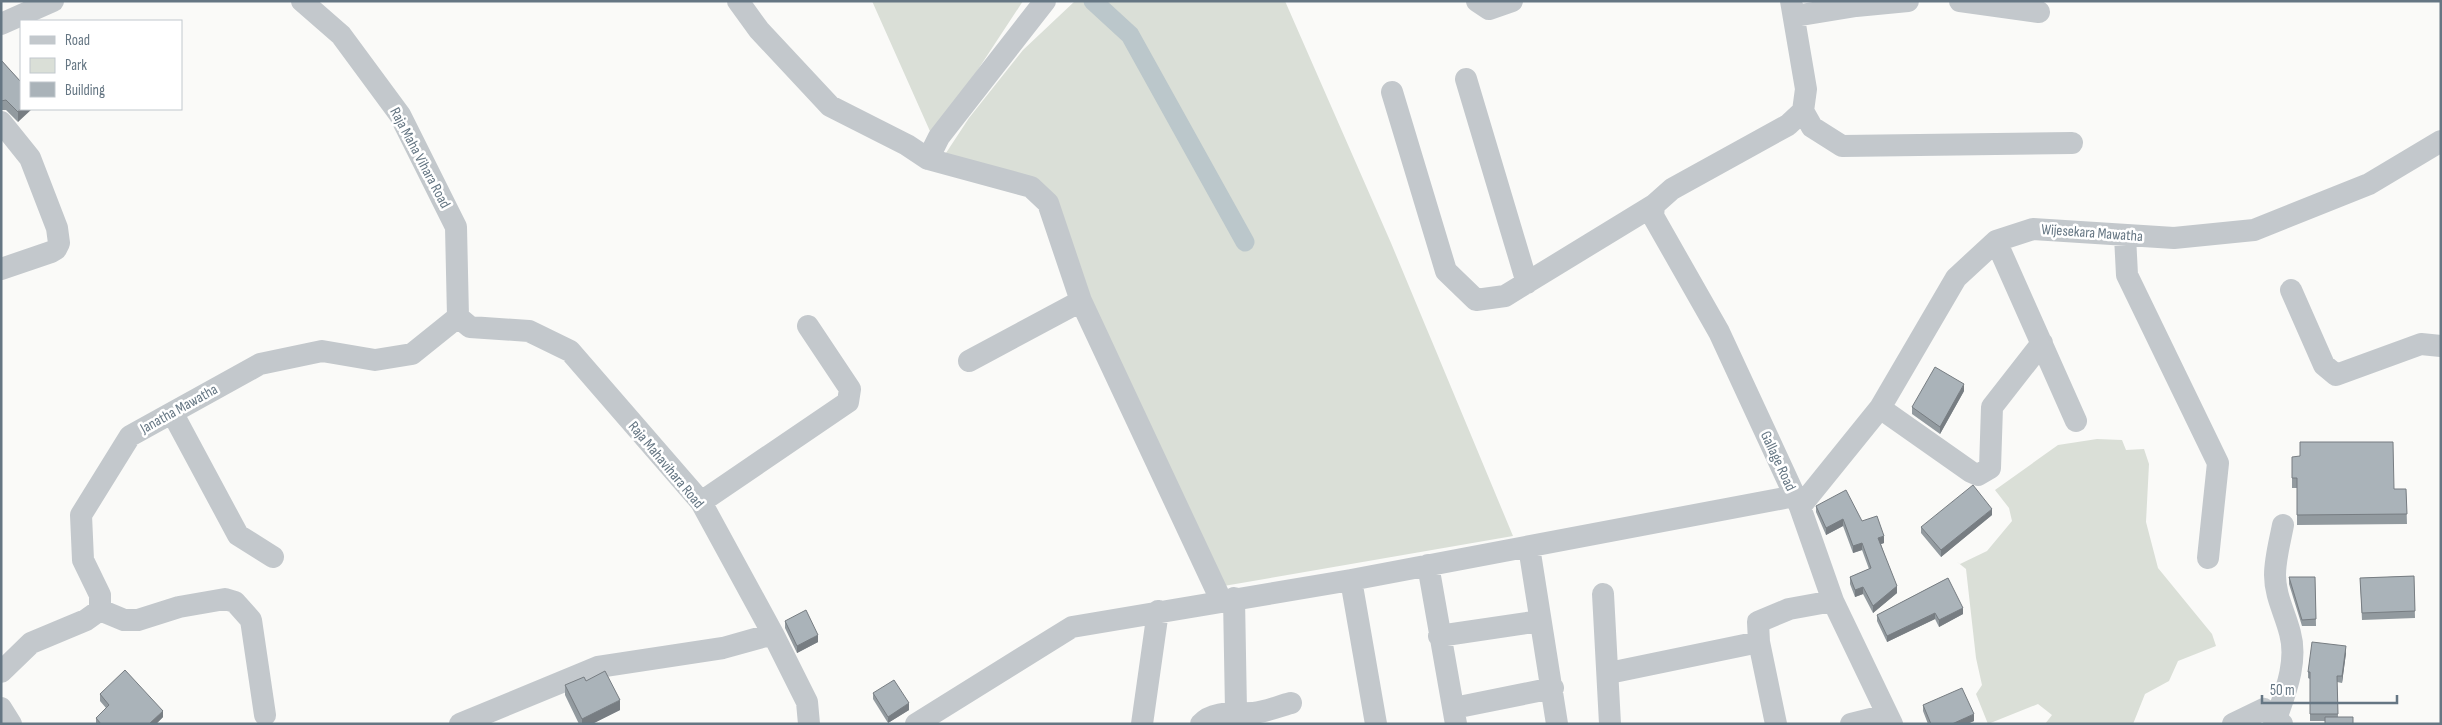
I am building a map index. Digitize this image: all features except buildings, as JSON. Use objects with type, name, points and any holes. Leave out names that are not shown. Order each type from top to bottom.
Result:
[{"type":"street","points":[[1,24],[53,1]]},
{"type":"street","name":"Raja Maha Vihara Road","points":[[302,1],[341,36],[400,116],[456,226],[458,317]]},
{"type":"street","points":[[738,1],[759,30],[830,106],[908,145],[928,159],[1031,187],[1048,203],[1081,301],[1228,599],[1247,716]]},
{"type":"street","points":[[928,159],[939,136],[1044,1]]},
{"type":"street","points":[[1477,1],[1489,9],[1512,1]]},
{"type":"street","points":[[1908,1],[1793,9],[1806,89],[1803,111],[1812,127],[1842,146],[2072,143]]},
{"type":"street","points":[[1960,1],[2039,12]]},
{"type":"street","points":[[1466,79],[1527,283]]},
{"type":"street","points":[[1392,92],[1446,271],[1476,300],[1505,296],[1654,205],[1672,189],[1788,126],[1803,111]]},
{"type":"street","points":[[1,122],[30,158],[56,228],[58,244],[51,252],[1,269]]},
{"type":"street","name":"Wijesekara Mawatha","points":[[1797,501],[1880,408],[1956,278],[1996,241],[2033,229],[2174,238],[2254,230],[2369,184],[2441,141]]},
{"type":"street","name":"Gallage Road","points":[[1654,205],[1653,216],[1719,332],[1797,501],[1833,601],[1889,720]]},
{"type":"street","points":[[2125,236],[2126,275],[2218,463],[2208,558]]},
{"type":"street","points":[[1996,241],[2076,421]]},
{"type":"street","points":[[2291,290],[2324,365],[2336,375],[2421,344],[2441,346]]},
{"type":"street","points":[[968,360],[1004,344],[1081,301]]},
{"type":"street","name":"Janatha Mawatha","points":[[100,610],[100,595],[82,560],[81,515],[130,436],[173,414],[260,364],[322,351],[375,360],[412,354],[458,317]]},
{"type":"street","name":"Raja Mahavihara Road","points":[[458,317],[470,327],[529,332],[570,351],[700,502],[773,634],[807,702],[809,724]]},
{"type":"street","points":[[700,502],[848,402],[850,389],[808,326]]},
{"type":"street","points":[[1880,408],[1978,475],[1990,468],[1992,407],[2042,344]]},
{"type":"street","points":[[173,414],[238,535],[273,557]]},
{"type":"street","points":[[916,724],[1072,626],[1351,580],[1797,501]]},
{"type":"street","points":[[2233,724],[2264,708],[2279,721],[2289,683],[2291,635],[2277,596],[2275,573],[2283,526]]},
{"type":"street","points":[[1529,547],[1540,621],[1553,688],[1557,724]]},
{"type":"street","points":[[1428,565],[1439,636],[1456,716],[1553,688]]},
{"type":"street","points":[[1351,580],[1376,724]]},
{"type":"street","points":[[1603,594],[1610,724]]},
{"type":"street","points":[[1,672],[31,643],[86,620],[100,610],[124,620],[138,620],[179,607],[225,599],[235,602],[251,620],[265,715]]},
{"type":"street","points":[[1776,724],[1759,642],[1758,622],[1789,609],[1833,601]]},
{"type":"street","points":[[1142,724],[1158,611]]},
{"type":"street","points":[[1439,636],[1540,621]]},
{"type":"street","points":[[460,724],[598,667],[723,648],[773,634]]},
{"type":"street","points":[[1608,673],[1759,642]]},
{"type":"street","points":[[1201,724],[1206,719],[1247,716],[1291,703]]},
{"type":"street","points":[[1,708],[11,724]]},
{"type":"street","points":[[1851,724],[1889,720]]},
{"type":"green space","points":[[872,1],[1023,1],[933,138]]},
{"type":"green space","points":[[1075,1],[1285,1],[1391,243],[1513,536],[1212,588],[1121,391],[1056,208],[946,153],[969,118],[1023,50]]},
{"type":"green space","points":[[2097,439],[2122,440],[2126,450],[2144,449],[2149,464],[2146,522],[2158,568],[2212,634],[2216,646],[2178,661],[2169,681],[2145,694],[2133,724],[2045,724],[2052,715],[2038,704],[1988,724],[1976,694],[1982,685],[1976,658],[1966,569],[1956,561],[1960,564],[1987,551],[2012,521],[2009,508],[1995,490],[2058,445]]},
{"type":"waterway","points":[[1093,1],[1130,35],[1245,242]]}]
